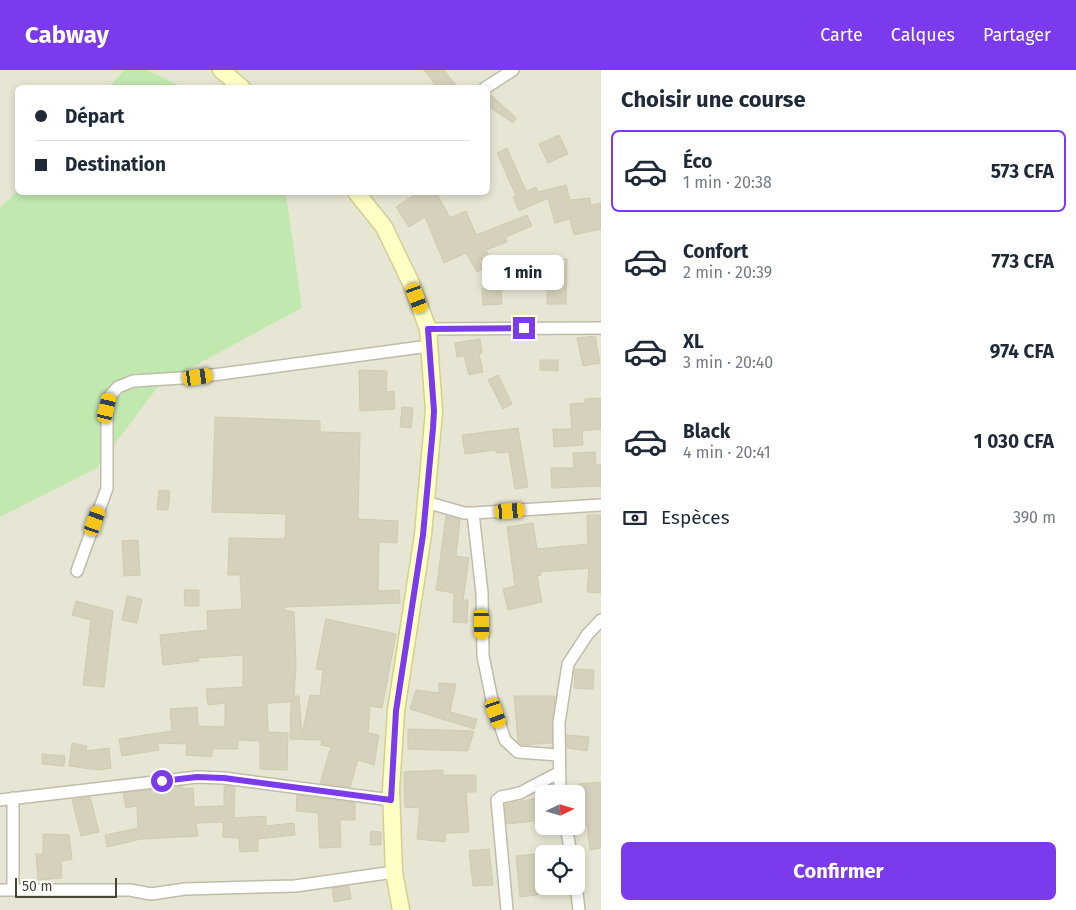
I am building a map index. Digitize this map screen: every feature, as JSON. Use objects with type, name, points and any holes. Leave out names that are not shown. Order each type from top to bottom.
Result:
[{"type":"main road","points":[[221,70],[238,85]]},
{"type":"main road","points":[[358,195],[384,227],[411,283],[428,329],[434,411],[426,502],[396,711],[391,800],[394,872],[401,910]]},
{"type":"street","points":[[490,85],[513,70]]},
{"type":"street","points":[[428,329],[601,328]]},
{"type":"street","points":[[77,571],[107,488],[107,408],[110,396],[118,387],[133,382],[198,377],[429,346]]},
{"type":"street","points":[[426,502],[464,513],[601,505]]},
{"type":"street","points":[[473,513],[482,593],[483,656],[492,700],[505,740],[518,752],[558,755]]},
{"type":"street","points":[[559,785],[559,722],[568,664],[587,634],[601,620]]},
{"type":"street","points":[[507,910],[497,800],[501,797],[520,794],[558,774]]},
{"type":"street","points":[[0,800],[197,777],[224,778],[391,800]]},
{"type":"street","points":[[13,798],[13,890]]},
{"type":"street","points":[[0,890],[130,890],[151,894],[185,889],[295,886],[394,872]]},
{"type":"street","points":[[577,895],[579,910]]},
{"type":"shaded area","points":[[0,70],[124,70],[111,85],[15,85],[15,194],[0,207]]},
{"type":"shaded area","points":[[148,70],[601,70],[601,910],[0,910],[0,517],[97,468],[158,385],[302,308],[286,195],[490,195],[490,85],[178,85]]},
{"type":"green space","points":[[124,70],[148,70],[178,85],[111,85]]},
{"type":"green space","points":[[15,194],[286,195],[302,308],[159,385],[97,468],[0,517],[0,207]]},
{"type":"building","points":[[424,70],[444,70],[456,85],[436,85]]},
{"type":"building","points":[[490,94],[516,118],[513,123],[490,107]]},
{"type":"building","points":[[559,135],[568,154],[548,163],[539,144]]},
{"type":"building","points":[[507,148],[526,191],[536,187],[538,192],[566,185],[570,200],[590,198],[591,205],[601,203],[601,229],[574,235],[570,219],[555,223],[548,198],[519,211],[513,197],[516,196],[497,153]]},
{"type":"building","points":[[414,195],[438,195],[450,218],[466,211],[476,235],[527,215],[532,226],[506,237],[507,242],[486,250],[493,263],[477,272],[466,253],[444,263],[425,217],[409,227],[396,207]]},
{"type":"building","points":[[567,259],[566,304],[547,304],[547,283],[550,283],[549,260]]},
{"type":"building","points":[[501,287],[502,304],[483,305],[482,288]]},
{"type":"building","points":[[595,336],[600,363],[583,366],[577,338]]},
{"type":"building","points":[[480,339],[482,353],[479,354],[483,372],[469,375],[464,356],[457,357],[455,343]]},
{"type":"building","points":[[540,360],[558,360],[558,371],[540,370]]},
{"type":"building","points":[[359,370],[387,371],[386,392],[394,391],[395,409],[360,411]]},
{"type":"building","points":[[498,375],[512,404],[503,409],[488,380]]},
{"type":"building","points":[[601,398],[601,429],[582,431],[583,445],[554,447],[553,429],[572,429],[570,404],[585,403],[585,399]]},
{"type":"building","points":[[402,407],[413,408],[411,428],[400,427]]},
{"type":"building","points":[[215,417],[320,421],[320,432],[360,433],[358,519],[398,521],[397,543],[379,542],[378,591],[399,590],[400,603],[284,607],[284,610],[294,612],[296,665],[294,696],[299,696],[302,735],[310,695],[320,696],[323,670],[316,669],[326,619],[396,634],[382,708],[370,706],[368,733],[379,735],[374,765],[358,760],[350,787],[320,783],[331,747],[321,745],[322,740],[290,739],[291,702],[267,703],[268,732],[288,733],[287,770],[260,769],[260,741],[238,740],[238,749],[212,749],[212,757],[186,755],[187,744],[158,743],[159,750],[122,756],[119,739],[172,731],[170,709],[197,707],[198,726],[225,727],[225,703],[208,705],[206,689],[243,687],[243,655],[198,658],[199,661],[163,665],[160,635],[208,630],[207,611],[242,609],[240,575],[228,575],[229,538],[285,539],[286,514],[212,512]]},
{"type":"building","points":[[518,428],[528,487],[515,489],[509,452],[496,453],[496,450],[465,454],[462,435]]},
{"type":"building","points":[[595,452],[596,465],[601,464],[601,486],[552,488],[551,468],[574,468],[573,453]]},
{"type":"building","points":[[159,490],[170,491],[168,510],[157,509]]},
{"type":"building","points":[[587,515],[601,515],[601,593],[587,592],[589,568],[540,572],[541,575],[537,576],[542,602],[508,610],[503,589],[515,586],[507,527],[533,523],[537,549],[588,544]]},
{"type":"building","points":[[446,516],[460,520],[456,556],[469,558],[463,600],[468,600],[467,623],[453,622],[454,593],[436,590]]},
{"type":"building","points":[[138,540],[140,575],[124,576],[122,541]]},
{"type":"building","points":[[184,590],[199,590],[199,606],[185,606]]},
{"type":"building","points":[[127,596],[142,599],[137,623],[122,620]]},
{"type":"building","points":[[76,601],[113,611],[104,687],[83,685],[91,620],[72,615]]},
{"type":"building","points":[[575,669],[594,670],[593,689],[574,688]]},
{"type":"building","points":[[439,683],[456,684],[450,712],[477,719],[474,729],[410,709],[416,690],[439,693]]},
{"type":"building","points":[[514,696],[555,696],[552,743],[523,745],[518,742]]},
{"type":"building","points":[[408,729],[474,731],[468,751],[408,749]]},
{"type":"building","points":[[567,735],[589,737],[587,751],[567,748]]},
{"type":"building","points":[[72,743],[87,746],[86,751],[109,748],[111,768],[98,770],[69,766]]},
{"type":"building","points":[[42,754],[65,756],[64,766],[42,764]]},
{"type":"building","points":[[443,770],[443,775],[476,775],[476,792],[466,792],[469,832],[446,833],[445,842],[417,839],[420,808],[405,807],[404,772]]},
{"type":"building","points":[[601,782],[601,848],[590,850],[587,825],[585,826],[585,785],[579,784]]},
{"type":"building","points":[[182,786],[183,789],[193,788],[194,807],[224,806],[224,786],[235,787],[234,818],[266,816],[266,826],[294,823],[295,835],[258,839],[258,851],[240,852],[239,838],[223,837],[223,822],[196,823],[198,836],[141,839],[107,847],[105,835],[138,828],[137,806],[126,808],[123,793]]},
{"type":"building","points":[[297,795],[355,803],[355,820],[340,820],[341,847],[320,848],[318,813],[296,811]]},
{"type":"building","points":[[90,797],[99,832],[81,836],[72,800]]},
{"type":"building","points":[[535,799],[535,821],[507,824],[505,804]]},
{"type":"building","points":[[371,831],[381,832],[381,845],[370,845]]},
{"type":"building","points":[[43,834],[69,835],[72,859],[61,861],[62,878],[38,880],[36,854],[43,854]]},
{"type":"building","points":[[489,849],[493,885],[473,886],[469,851]]},
{"type":"building","points":[[535,854],[536,895],[520,897],[516,856]]},
{"type":"building","points":[[349,886],[351,899],[334,902],[332,888]]},
{"type":"route","points":[[162,781],[197,777],[224,778],[391,800],[396,711],[423,535],[433,428],[434,411],[428,329],[524,328]]}]
